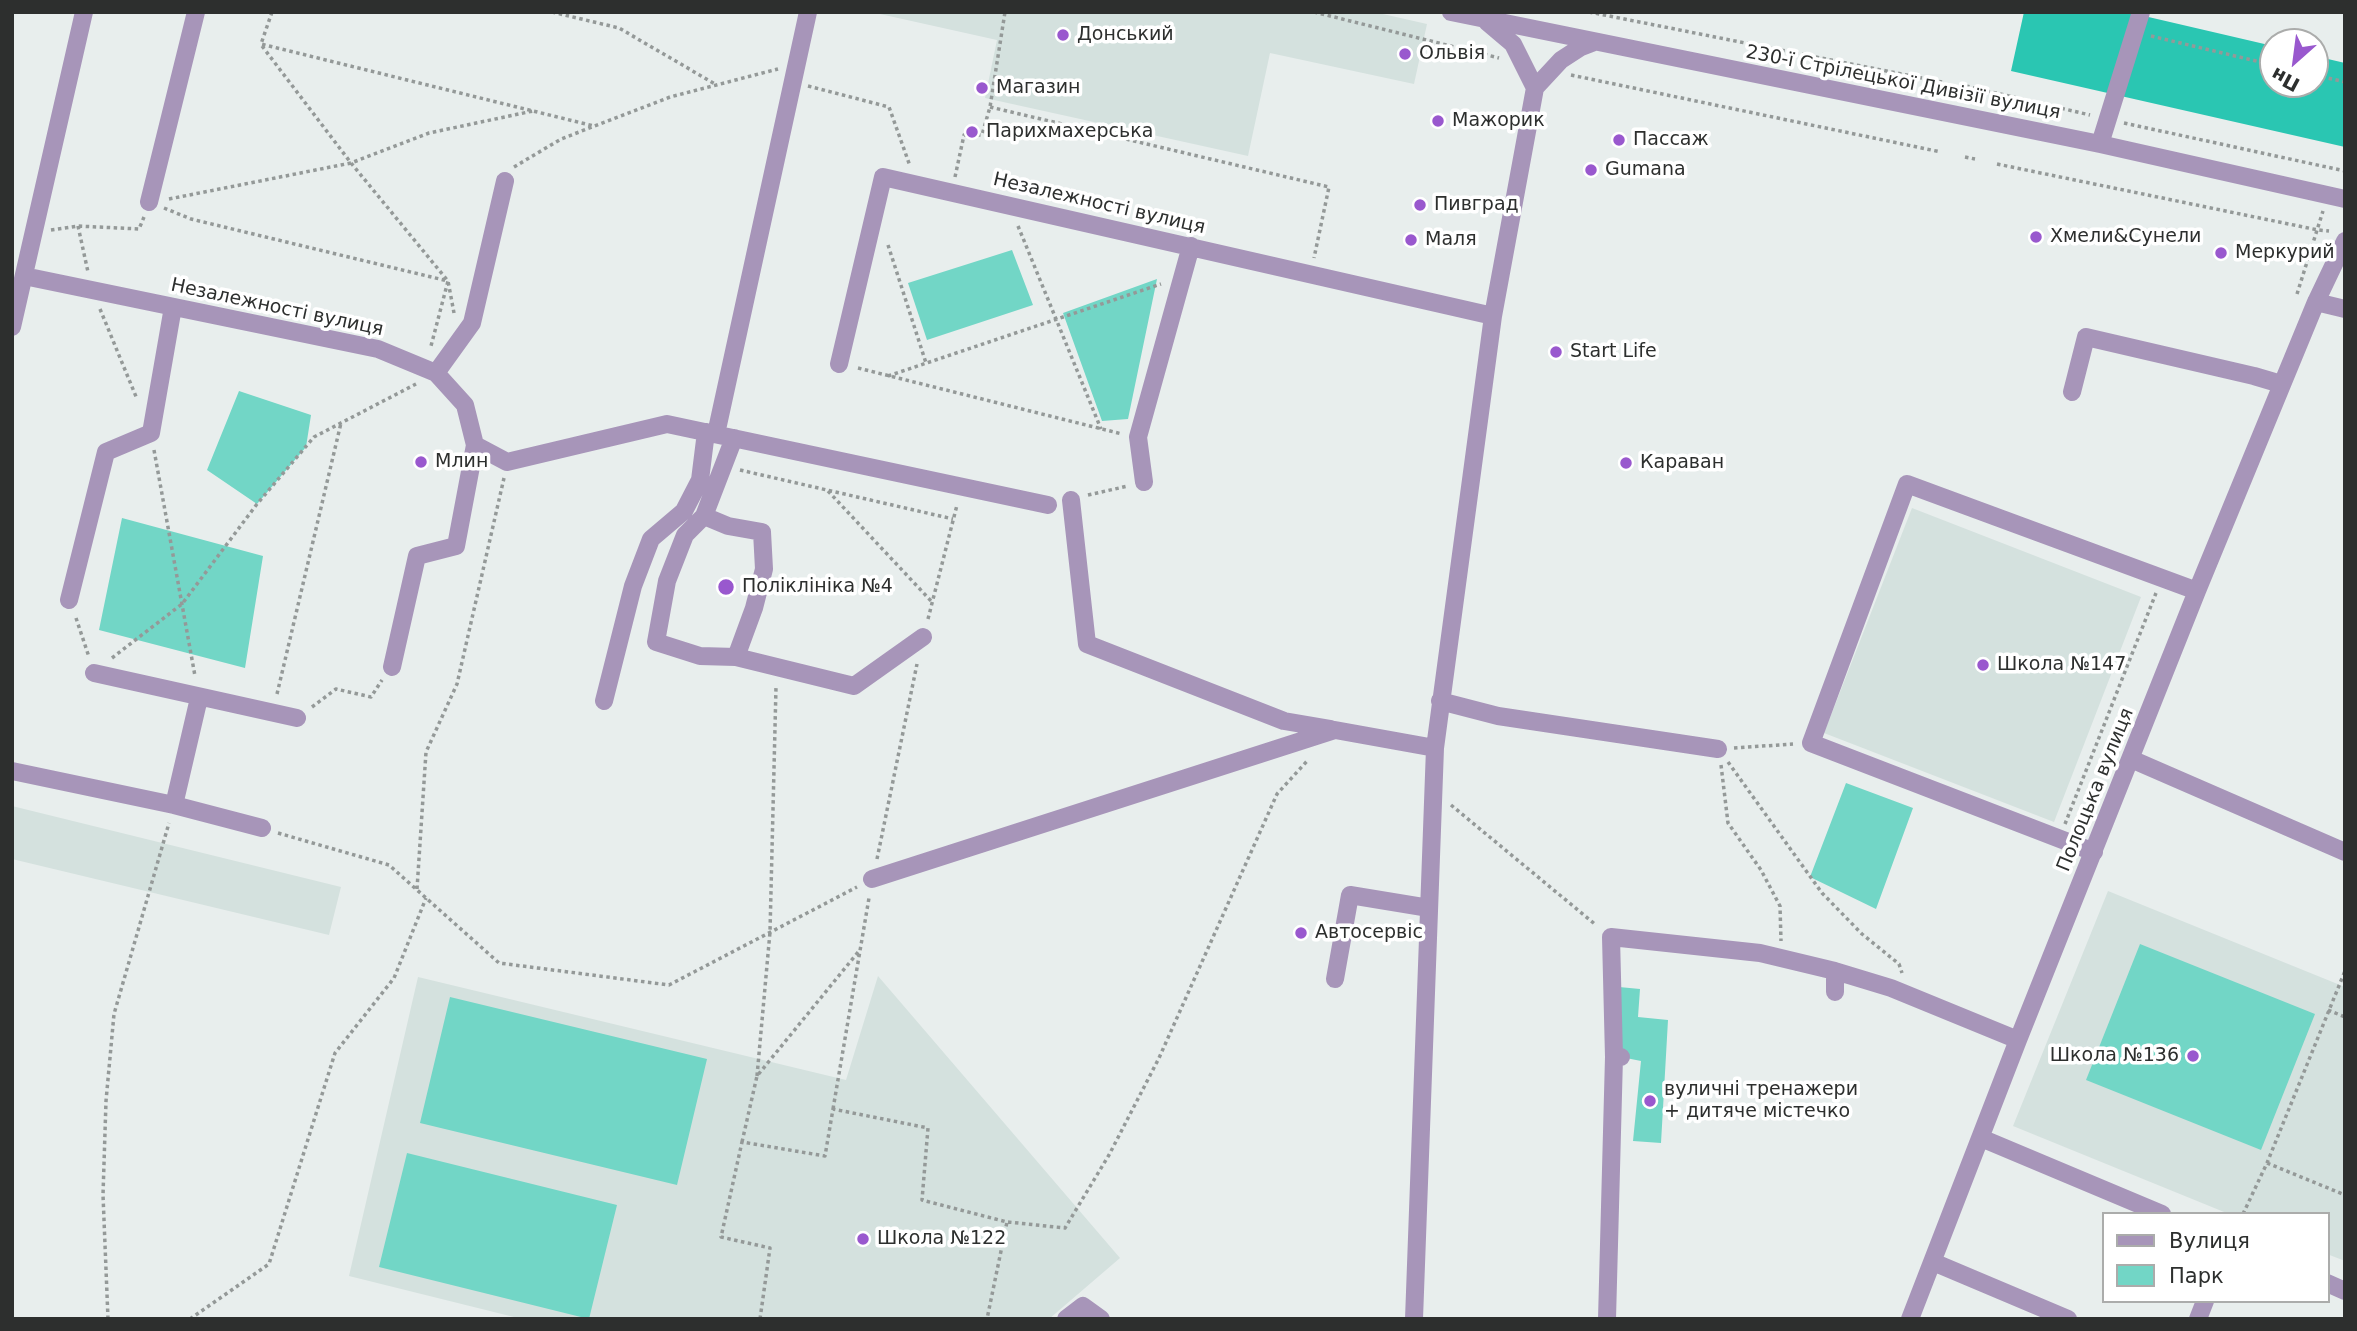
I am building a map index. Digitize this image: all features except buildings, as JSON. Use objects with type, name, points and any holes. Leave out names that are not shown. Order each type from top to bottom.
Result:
[{"type":"street","points":[[12,327],[84,12]]},
{"type":"street","points":[[149,202],[196,12]]},
{"type":"street","points":[[604,701],[633,586],[651,539],[684,512],[701,480],[808,12]]},
{"type":"street","name":"230-ї Стрілецької Дивізії вулиця","points":[[1451,12],[2100,144],[2345,200]]},
{"type":"street","points":[[2100,144],[2141,12]]},
{"type":"street","points":[[1485,19],[1513,44],[1535,88]]},
{"type":"street","points":[[1414,1319],[1435,748],[1493,316],[1535,88],[1561,60],[1594,42]]},
{"type":"street","name":"Незалежності вулиця","points":[[839,364],[883,177],[1493,316]]},
{"type":"street","points":[[431,371],[472,323],[505,181]]},
{"type":"street","name":"Полоцька вулиця","points":[[1910,1319],[2018,1040],[2197,591],[2316,302],[2340,235]]},
{"type":"street","points":[[1144,482],[1138,438],[1191,246]]},
{"type":"street","name":"Незалежності вулиця","points":[[24,276],[378,349],[431,371],[465,405],[475,445]]},
{"type":"street","points":[[2316,302],[2345,309]]},
{"type":"street","points":[[69,600],[106,452],[151,433],[173,307]]},
{"type":"street","points":[[2072,392],[2086,337],[2281,384]]},
{"type":"street","points":[[392,667],[417,556],[456,546],[475,445],[508,463],[667,424],[1048,505]]},
{"type":"street","points":[[734,438],[704,516],[685,535],[671,569],[656,642],[700,656],[736,657],[854,686],[923,637]]},
{"type":"street","points":[[2094,852],[1811,743],[1907,484],[2197,591]]},
{"type":"street","points":[[1071,500],[1087,644],[1284,721],[1435,748]]},
{"type":"street","points":[[704,516],[729,526],[762,532],[764,569],[754,608],[736,657]]},
{"type":"street","points":[[94,673],[298,718]]},
{"type":"street","points":[[174,805],[199,698]]},
{"type":"street","points":[[1440,701],[1498,716],[1718,749]]},
{"type":"street","points":[[872,879],[1335,730]]},
{"type":"street","points":[[2131,759],[2345,852]]},
{"type":"street","points":[[12,771],[174,805],[262,828]]},
{"type":"street","points":[[1335,979],[1350,895],[1429,908]]},
{"type":"street","points":[[1607,1319],[1618,1057],[1611,937],[1760,953],[1835,971],[1911,996],[2018,1040]]},
{"type":"street","points":[[1835,971],[1835,992]]},
{"type":"street","points":[[1981,1138],[2157,1212]]},
{"type":"street","points":[[1933,1262],[2068,1319]]},
{"type":"street","points":[[2329,1284],[2345,1291]]},
{"type":"street","points":[[1066,1319],[1083,1306],[1101,1319]]},
{"type":"path","points":[[261,44],[271,12]]},
{"type":"path","points":[[552,12],[619,29],[716,85]]},
{"type":"path","points":[[952,193],[964,135],[982,135],[990,107],[1005,12]]},
{"type":"path","points":[[1314,12],[1507,60]]},
{"type":"path","points":[[1589,12],[1942,82]]},
{"type":"path","points":[[2135,32],[2259,62]]},
{"type":"path","points":[[261,44],[594,126]]},
{"type":"path","points":[[261,44],[351,163],[448,281],[459,341]]},
{"type":"path","points":[[515,166],[561,139],[670,97],[716,85],[795,73],[889,107],[917,185]]},
{"type":"path","points":[[1562,73],[1941,152]]},
{"type":"path","points":[[1966,86],[2345,171]]},
{"type":"path","points":[[990,107],[1329,187],[1311,274]]},
{"type":"path","points":[[149,202],[351,163],[429,133],[533,111]]},
{"type":"path","points":[[1965,157],[1975,159]]},
{"type":"path","points":[[1997,164],[2340,235]]},
{"type":"path","points":[[33,233],[78,226],[139,229],[149,202]]},
{"type":"path","points":[[149,202],[191,219],[448,281]]},
{"type":"path","points":[[1010,206],[1101,429]]},
{"type":"path","points":[[876,209],[926,363]]},
{"type":"path","points":[[78,226],[92,290],[151,433],[199,698]]},
{"type":"path","points":[[888,376],[1183,276]]},
{"type":"path","points":[[69,600],[94,673],[182,604],[257,504],[314,437],[431,371],[448,281]]},
{"type":"path","points":[[839,364],[1138,438]]},
{"type":"path","points":[[273,713],[341,423]]},
{"type":"path","points":[[417,890],[426,752],[457,684],[508,463]]},
{"type":"path","points":[[723,466],[953,519]]},
{"type":"path","points":[[1071,500],[1144,482]]},
{"type":"path","points":[[741,1142],[825,1156],[872,879],[923,637],[962,486]]},
{"type":"path","points":[[826,489],[932,602]]},
{"type":"path","points":[[2060,838],[2162,578]]},
{"type":"path","points":[[298,718],[336,689],[371,697],[392,667]]},
{"type":"path","points":[[760,1319],[770,1248],[721,1237],[757,1076],[770,932],[776,686]]},
{"type":"path","points":[[1718,749],[1811,743]]},
{"type":"path","points":[[1718,749],[1728,822],[1761,870],[1780,906],[1782,958]]},
{"type":"path","points":[[1718,749],[1822,893],[1862,934],[1899,964],[1911,996]]},
{"type":"path","points":[[833,1109],[928,1128],[922,1200],[1007,1222],[1065,1228],[1109,1156],[1159,1058],[1277,794],[1310,758]]},
{"type":"path","points":[[1433,791],[1611,937]]},
{"type":"path","points":[[108,1319],[103,1195],[106,1101],[114,1014],[174,805]]},
{"type":"path","points":[[262,828],[389,865],[499,963],[669,985],[872,879]]},
{"type":"path","points":[[190,1319],[269,1264],[335,1053],[394,978],[426,898]]},
{"type":"path","points":[[757,1076],[860,950]]},
{"type":"path","points":[[2244,1212],[2267,1164],[2345,971]]},
{"type":"path","points":[[2328,1010],[2345,1017]]},
{"type":"path","points":[[2267,1164],[2345,1195]]},
{"type":"path","points":[[987,1319],[1007,1222]]},
{"type":"shaded area","points":[[871,12],[1374,12],[1427,24],[1414,84],[1270,53],[1248,156],[985,98],[997,40]]},
{"type":"shaded area","name":"Школа №147","points":[[1912,508],[2141,597],[2054,822],[1824,733]]},
{"type":"shaded area","points":[[12,806],[341,887],[329,935],[12,859]]},
{"type":"shaded area","name":"Школа №136","points":[[2108,891],[2345,987],[2345,1261],[2329,1255],[2329,1212],[2224,1212],[2013,1126]]},
{"type":"shaded area","points":[[878,976],[1120,1258],[1049,1319],[522,1319],[349,1276],[418,977],[846,1080]]},
{"type":"green space","points":[[2024,12],[2127,12],[2259,43],[2259,98],[2329,98],[2329,59],[2345,63],[2345,147],[2011,71]]},
{"type":"green space","points":[[1012,250],[1033,305],[927,340],[908,283]]},
{"type":"green space","points":[[1157,279],[1128,419],[1102,421],[1063,313]]},
{"type":"green space","points":[[239,391],[311,415],[306,447],[257,504],[207,470]]},
{"type":"green space","points":[[122,518],[263,556],[245,668],[99,630]]},
{"type":"green space","points":[[1846,783],[1913,808],[1876,909],[1810,877]]},
{"type":"green space","points":[[2140,944],[2315,1014],[2261,1150],[2086,1080]]},
{"type":"green space","name":"вуличні тренажери + дитяче містечко","points":[[1619,987],[1640,989],[1638,1017],[1668,1020],[1661,1143],[1633,1141],[1641,1061],[1621,1057]]},
{"type":"green space","points":[[450,997],[707,1059],[677,1185],[420,1123]]},
{"type":"green space","points":[[407,1153],[617,1205],[589,1319],[379,1267]]},
{"type":"place","name":"Донський","points":[[1063,35]]},
{"type":"place","name":"Ольвія","points":[[1405,54]]},
{"type":"place","name":"Магазин","points":[[982,88]]},
{"type":"place","name":"Мажорик","points":[[1438,121]]},
{"type":"place","name":"Парихмахерська","points":[[972,132]]},
{"type":"place","name":"Пассаж","points":[[1619,140]]},
{"type":"place","name":"Gumana","points":[[1591,170]]},
{"type":"place","name":"Пивград","points":[[1420,205]]},
{"type":"place","name":"Хмели&Сунели","points":[[2036,237]]},
{"type":"place","name":"Маля","points":[[1411,240]]},
{"type":"place","name":"Меркурий","points":[[2221,253]]},
{"type":"place","name":"Start Life","points":[[1556,352]]},
{"type":"place","name":"Млин","points":[[421,462]]},
{"type":"place","name":"Караван","points":[[1626,463]]},
{"type":"place","name":"Поліклініка №4","points":[[726,587]]},
{"type":"place","name":"Школа №147","points":[[1983,665]]},
{"type":"place","name":"Автосервіс","points":[[1301,933]]},
{"type":"place","name":"Школа №136","points":[[2193,1056]]},
{"type":"place","name":"вуличні тренажери + дитяче містечко","points":[[1650,1101]]},
{"type":"place","name":"Школа №122","points":[[863,1239]]}]
